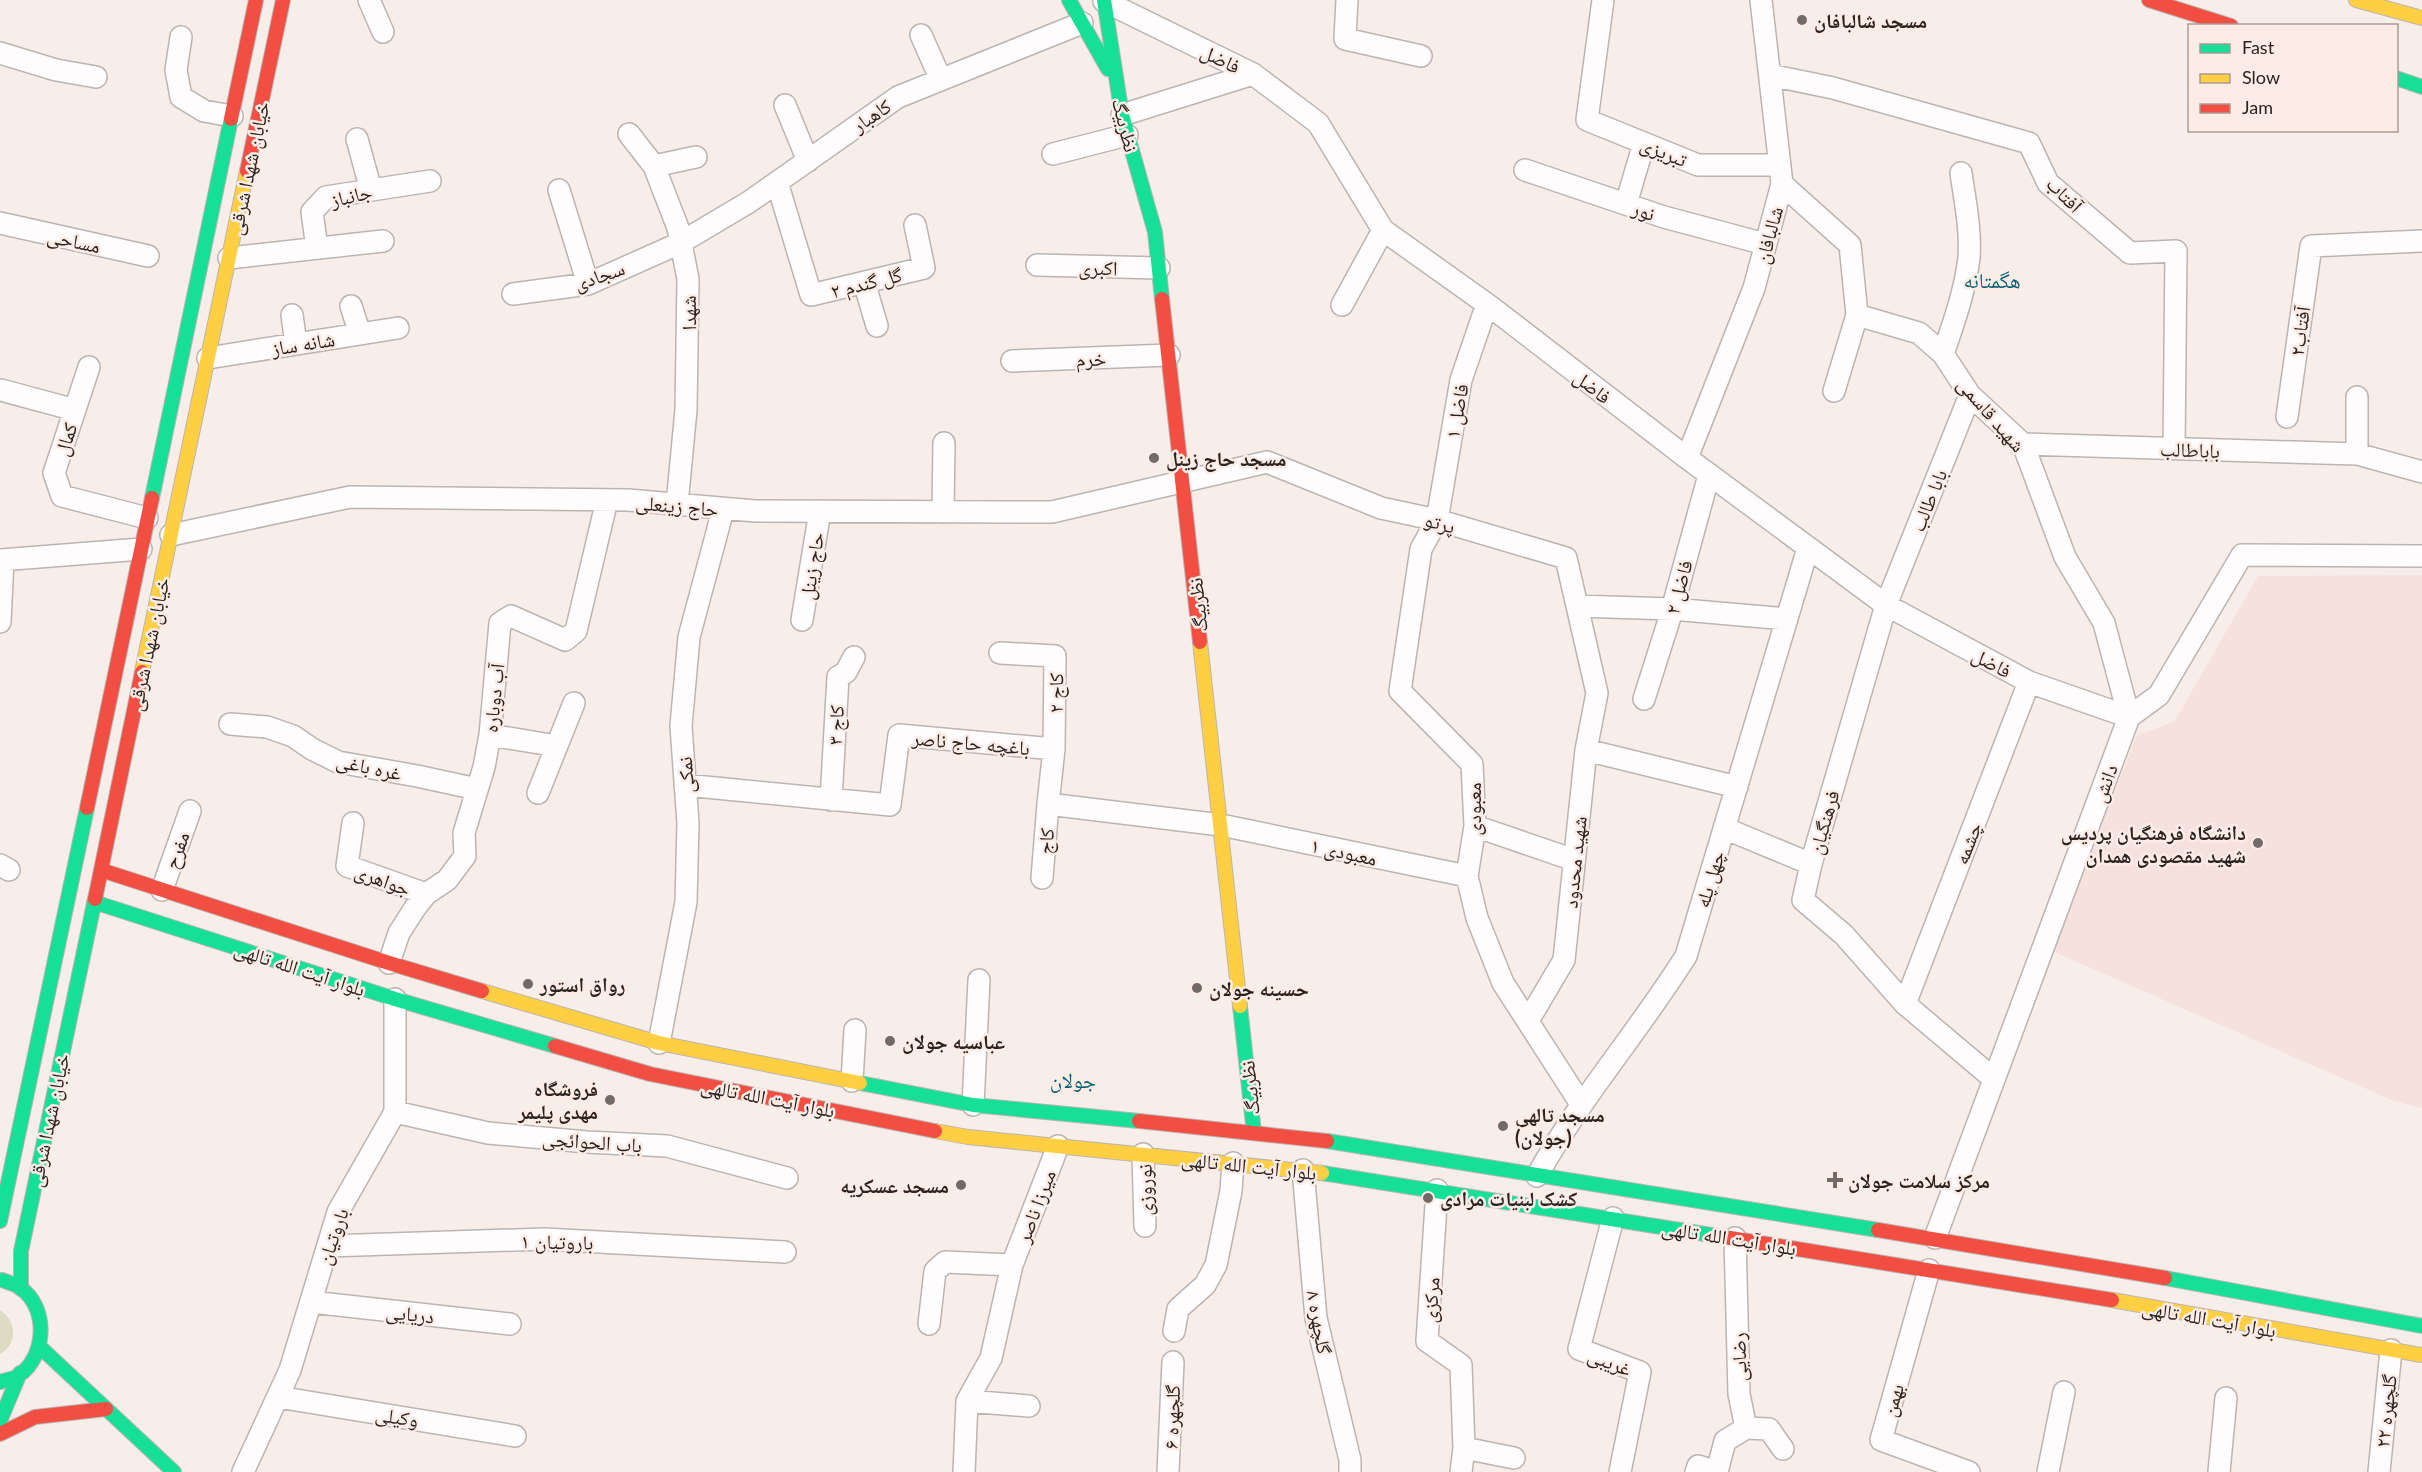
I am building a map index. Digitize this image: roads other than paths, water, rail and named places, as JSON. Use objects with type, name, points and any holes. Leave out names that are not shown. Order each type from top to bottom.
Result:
[{"type":"main road","name":"خیابان شهدا شرقی","points":[[0,1221],[256,0]]},
{"type":"main road","name":"خیابان شهدا شرقی","points":[[21,1288],[21,1251],[284,0]]},
{"type":"main road","name":"نظربیگ","points":[[1069,0],[1116,82]]},
{"type":"main road","points":[[2149,0],[2225,24]]},
{"type":"main road","points":[[2356,0],[2422,18]]},
{"type":"main road","name":"نظربیگ","points":[[1104,1],[1125,125],[1155,232],[1254,1133]]},
{"type":"main road","points":[[2398,78],[2422,87]]},
{"type":"main road","name":"بلوار آیت الله تالهی","points":[[101,870],[389,963],[659,1043],[852,1081],[971,1121],[1059,1146],[1303,1170],[1437,1190],[1535,1191],[1618,1186],[2060,1259],[2422,1326]]},
{"type":"main road","name":"بلوار آیت الله تالهی","points":[[94,902],[395,999],[650,1074],[971,1121],[1254,1133],[1308,1138],[1535,1191],[1612,1218],[1929,1270],[2422,1356]]},
{"type":"main road","points":[[389,963],[395,999]]},
{"type":"main road","points":[[0,1280],[21,1288],[33,1300],[40,1315],[42,1331],[40,1347],[32,1362],[20,1373],[0,1382]]},
{"type":"main road","points":[[40,1347],[174,1472]]},
{"type":"main road","points":[[0,1421],[20,1373]]},
{"type":"main road","points":[[0,1434],[35,1417],[106,1409]]},
{"type":"street","points":[[369,0],[383,32]]},
{"type":"street","points":[[1347,0],[1345,39],[1421,56]]},
{"type":"street","name":"تبریزی","points":[[1602,0],[1587,120],[1698,165],[1781,175]]},
{"type":"street","name":"شالبافان","points":[[1687,458],[1754,288],[1781,175],[1761,0]]},
{"type":"street","name":"فاضل","points":[[1104,1],[1253,74],[1318,123],[1383,230],[1486,304],[1687,458],[1886,605],[2029,682],[2129,717]]},
{"type":"street","name":"کاهبار","points":[[680,243],[777,182],[898,97],[1082,23]]},
{"type":"street","points":[[921,35],[941,80]]},
{"type":"street","points":[[181,37],[176,70],[181,97],[204,111],[232,116]]},
{"type":"street","points":[[0,53],[56,70],[96,77]]},
{"type":"street","points":[[1053,154],[1253,74]]},
{"type":"street","name":"آفتاب","points":[[1770,75],[1833,88],[2029,143],[2048,183],[2130,253],[2176,251],[2174,448]]},
{"type":"street","points":[[785,105],[808,160]]},
{"type":"street","name":"شهدا","points":[[629,134],[654,166],[678,228],[688,279],[686,411],[677,504]]},
{"type":"street","points":[[357,139],[371,190]]},
{"type":"street","points":[[1626,204],[1644,143]]},
{"type":"street","points":[[654,166],[696,157]]},
{"type":"street","name":"نور","points":[[1525,170],[1664,217],[1765,244]]},
{"type":"street","points":[[1944,354],[1959,307],[1969,258],[1968,218],[1961,173]]},
{"type":"street","points":[[1781,175],[1850,244],[1857,315],[1834,391]]},
{"type":"street","name":"جانباز","points":[[317,248],[312,212],[326,197],[430,181]]},
{"type":"street","name":"گل گندم ۲","points":[[777,182],[811,296],[924,268],[915,225]]},
{"type":"street","points":[[559,190],[588,284]]},
{"type":"street","name":"مساحی","points":[[0,224],[148,256]]},
{"type":"street","points":[[1342,305],[1383,230]]},
{"type":"street","points":[[229,258],[383,242]]},
{"type":"street","name":"آفتاب۲","points":[[2287,417],[2311,246],[2422,242]]},
{"type":"street","name":"سجادی","points":[[513,294],[588,284],[680,243]]},
{"type":"street","name":"اکبری","points":[[1037,265],[1159,268]]},
{"type":"street","points":[[864,282],[877,326]]},
{"type":"street","name":"فاضل ۱","points":[[1437,520],[1461,380],[1486,304]]},
{"type":"street","points":[[351,306],[360,334]]},
{"type":"street","points":[[292,315],[296,344]]},
{"type":"street","name":"شهید قاسمی","points":[[1857,315],[1918,333],[1944,354],[1970,395],[2023,444],[2065,556],[2104,623],[2129,717]]},
{"type":"street","name":"شانه ساز","points":[[208,358],[398,328]]},
{"type":"street","name":"خرم","points":[[1012,361],[1169,355]]},
{"type":"street","name":"کمال","points":[[89,367],[54,473],[62,496],[147,518]]},
{"type":"street","points":[[1,390],[75,410]]},
{"type":"street","name":"بابا طالب","points":[[1886,605],[1970,395]]},
{"type":"street","points":[[2357,397],[2357,454]]},
{"type":"street","points":[[943,512],[944,443]]},
{"type":"street","name":"باباطالب","points":[[2023,444],[2357,454],[2422,472]]},
{"type":"street","name":"پرتو","points":[[1183,481],[1267,462],[1381,508],[1437,520],[1566,558],[1597,693]]},
{"type":"street","name":"فاضل ۲","points":[[1644,699],[1672,609],[1709,474]]},
{"type":"street","name":"حاج زینعلی","points":[[171,535],[351,497],[607,500],[677,504],[723,510],[1052,512],[1183,481]]},
{"type":"street","name":"آب دوباره","points":[[389,963],[399,933],[426,894],[447,880],[465,856],[464,833],[484,767],[490,735],[500,623],[512,616],[565,640],[576,631],[607,500]]},
{"type":"street","name":"نمکی","points":[[659,1043],[686,902],[688,823],[681,726],[689,637],[723,510]]},
{"type":"street","name":"حاج زینل","points":[[802,620],[820,512]]},
{"type":"street","name":"معبودی","points":[[1437,520],[1420,549],[1400,691],[1472,764],[1475,826],[1467,876],[1477,918],[1503,983],[1581,1104]]},
{"type":"street","name":"چهل پله","points":[[1535,1191],[1553,1148],[1581,1104],[1657,1002],[1686,956],[1808,548]]},
{"type":"street","points":[[0,622],[2,560],[141,549]]},
{"type":"street","points":[[2129,717],[2159,695],[2242,555],[2422,556]]},
{"type":"street","name":"فرهنگیان","points":[[1886,605],[1810,864],[1803,900],[1844,935],[1905,1004]]},
{"type":"street","points":[[1577,606],[1672,609],[1787,619]]},
{"type":"street","name":"کاج ۲","points":[[1000,653],[1055,656],[1054,749]]},
{"type":"street","name":"کاج ۳","points":[[831,800],[838,677],[846,672],[854,657]]},
{"type":"street","name":"چشمه","points":[[1905,1004],[2029,682]]},
{"type":"street","name":"شهید محدود","points":[[1528,1021],[1564,960],[1586,750],[1597,693]]},
{"type":"street","points":[[538,793],[574,703]]},
{"type":"street","name":"دانش","points":[[1935,1238],[2129,717]]},
{"type":"street","name":"غره باغی","points":[[230,724],[267,727],[293,736],[338,762],[477,789]]},
{"type":"street","points":[[490,735],[557,746]]},
{"type":"street","name":"باغچه حاج ناصر","points":[[685,785],[890,805],[899,735],[1054,749],[1048,804]]},
{"type":"street","points":[[1586,750],[1737,787]]},
{"type":"street","points":[[1048,804],[1221,825]]},
{"type":"street","name":"کاج","points":[[1042,878],[1048,804]]},
{"type":"street","name":"مفرح","points":[[162,890],[190,810]]},
{"type":"street","name":"جواهری","points":[[353,823],[347,866],[426,894]]},
{"type":"street","name":"معبودی ۱","points":[[1221,825],[1467,876]]},
{"type":"street","points":[[1475,826],[1574,860]]},
{"type":"street","points":[[1724,828],[1810,864]]},
{"type":"street","points":[[971,1121],[979,980]]},
{"type":"street","name":"باروتیان","points":[[243,1472],[290,1370],[338,1212],[395,1112],[395,999]]},
{"type":"street","points":[[1905,1004],[1994,1079]]},
{"type":"street","points":[[852,1081],[855,1030]]},
{"type":"street","name":"باب الحوائجی","points":[[395,1112],[488,1133],[587,1142],[667,1146],[787,1178]]},
{"type":"street","name":"میرزا ناصر","points":[[967,1401],[991,1358],[1012,1265],[1059,1146]]},
{"type":"street","name":"نوروزی","points":[[1143,1154],[1144,1227]]},
{"type":"street","points":[[1174,1331],[1178,1309],[1204,1285],[1216,1265],[1231,1191],[1233,1163]]},
{"type":"street","name":"گلچهره ۸","points":[[1303,1170],[1317,1318],[1350,1460],[1350,1472]]},
{"type":"street","name":"مرکزی","points":[[1437,1190],[1427,1341],[1461,1365],[1464,1448]]},
{"type":"street","name":"غریبی","points":[[1612,1218],[1579,1349],[1640,1372],[1620,1472]]},
{"type":"street","name":"رضایی","points":[[1735,1238],[1740,1394],[1746,1428]]},
{"type":"street","name":"۱ باروتیان","points":[[328,1246],[544,1239],[785,1252]]},
{"type":"street","points":[[929,1324],[935,1271],[945,1262],[1012,1265]]},
{"type":"street","name":"بهمن","points":[[1929,1270],[1881,1440],[1969,1472]]},
{"type":"street","name":"دریایی","points":[[311,1302],[510,1324]]},
{"type":"street","name":"گلچهره ۲۲","points":[[2379,1472],[2391,1350]]},
{"type":"street","name":"گلچهره ۶","points":[[1168,1472],[1173,1362]]},
{"type":"street","points":[[2048,1472],[2064,1392]]},
{"type":"street","name":"وکیلی","points":[[278,1397],[515,1436]]},
{"type":"street","points":[[2219,1472],[2226,1398]]},
{"type":"street","points":[[964,1472],[967,1401],[1029,1406]]},
{"type":"street","points":[[1696,1472],[1698,1466],[1717,1472],[1725,1441],[1746,1428],[1769,1429],[1783,1449]]},
{"type":"street","points":[[1461,1472],[1464,1448],[1514,1458]]},
{"type":"place","name":"مسجد شالبافان","points":[[1802,20]]},
{"type":"place","name":"مسجد حاج زینل","points":[[1154,458]]},
{"type":"place","name":"دانشگاه فرهنگیان پردیس شهید مقصودی همدان","points":[[2258,843]]},
{"type":"place","name":"رواق استور","points":[[528,984]]},
{"type":"place","name":"حسینه جولان","points":[[1197,988]]},
{"type":"place","name":"عباسیه جولان","points":[[890,1041]]},
{"type":"place","name":"فروشگاه مهدی پلیمر","points":[[610,1100]]},
{"type":"place","name":"مسجد تالهی (جولان)","points":[[1503,1126]]},
{"type":"place","name":"مرکز سلامت جولان","points":[[1835,1180]]},
{"type":"place","name":"مسجد عسکریه","points":[[961,1185]]},
{"type":"place","name":"کشک لبنیات مرادی","points":[[1428,1198]]},
{"type":"district","name":"هگمتانه","points":[[1992,279]]},
{"type":"district","name":"جولان","points":[[1073,1079]]}]
